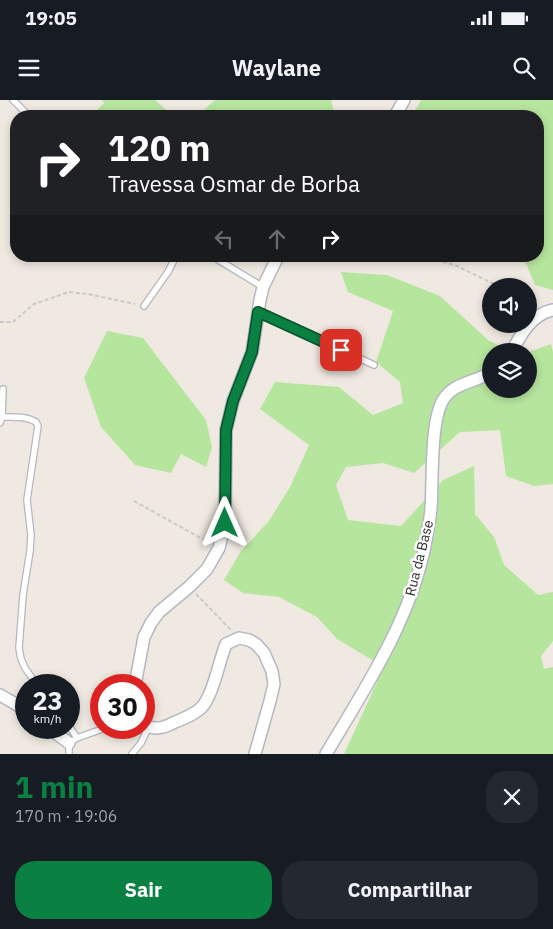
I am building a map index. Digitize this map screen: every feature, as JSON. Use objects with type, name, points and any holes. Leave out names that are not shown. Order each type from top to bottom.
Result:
[{"type":"street","points":[[138,674],[144,637],[151,622],[159,612],[206,570],[219,548],[225,523],[226,430],[233,401],[252,352],[263,287],[275,262]]},
{"type":"street","points":[[516,343],[523,331],[537,316],[553,310]]},
{"type":"street","name":"Rua da Base","points":[[326,754],[389,646],[409,600],[424,547],[431,510],[435,425],[441,405],[454,388],[482,376]]},
{"type":"street","points":[[155,726],[168,726],[200,709],[209,694],[226,644],[239,638],[249,640],[256,644],[264,653],[272,671],[274,684],[255,754]]},
{"type":"street","points":[[0,695],[15,704]]},
{"type":"lane","points":[[13,100],[23,110]]},
{"type":"lane","points":[[144,306],[173,262]]},
{"type":"lane","points":[[222,262],[263,287]]},
{"type":"lane","points":[[258,312],[374,365]]},
{"type":"lane","points":[[3,389],[1,420],[31,419],[38,426],[27,500],[31,535],[23,595],[20,648],[21,659],[29,674]]},
{"type":"lane","points":[[72,745],[90,736]]},
{"type":"lane","points":[[132,754],[142,739]]},
{"type":"path","points":[[444,262],[458,266],[482,278]]},
{"type":"path","points":[[0,322],[13,322],[34,304],[69,292],[88,294],[144,306]]},
{"type":"path","points":[[134,502],[219,548]]},
{"type":"path","points":[[189,587],[239,638]]},
{"type":"green space","points":[[102,100],[155,100],[166,110],[97,110],[104,103]]},
{"type":"green space","points":[[215,100],[331,100],[333,110],[205,110]]},
{"type":"green space","points":[[421,100],[553,100],[553,290],[537,286],[537,278],[532,278],[525,262],[544,262],[544,110],[415,110]]},
{"type":"green space","points":[[341,272],[387,275],[440,296],[488,340],[494,343],[482,343],[482,398],[537,398],[537,349],[551,344],[553,352],[553,484],[534,486],[506,476],[500,430],[460,432],[414,473],[383,463],[346,467],[336,485],[348,520],[401,526],[443,480],[474,466],[475,514],[494,537],[504,565],[538,595],[553,592],[553,641],[541,656],[544,669],[553,667],[553,754],[344,754],[384,667],[337,639],[317,617],[279,597],[243,593],[224,580],[241,551],[269,521],[290,487],[309,445],[260,409],[275,382],[339,387],[373,415],[403,403],[400,382],[376,362],[393,311],[348,292]]},
{"type":"green space","points":[[107,331],[143,338],[206,420],[212,447],[206,467],[181,454],[171,473],[135,465],[101,427],[84,378]]},
{"type":"route","points":[[225,523],[226,430],[233,401],[252,352],[258,312],[341,350]]}]
